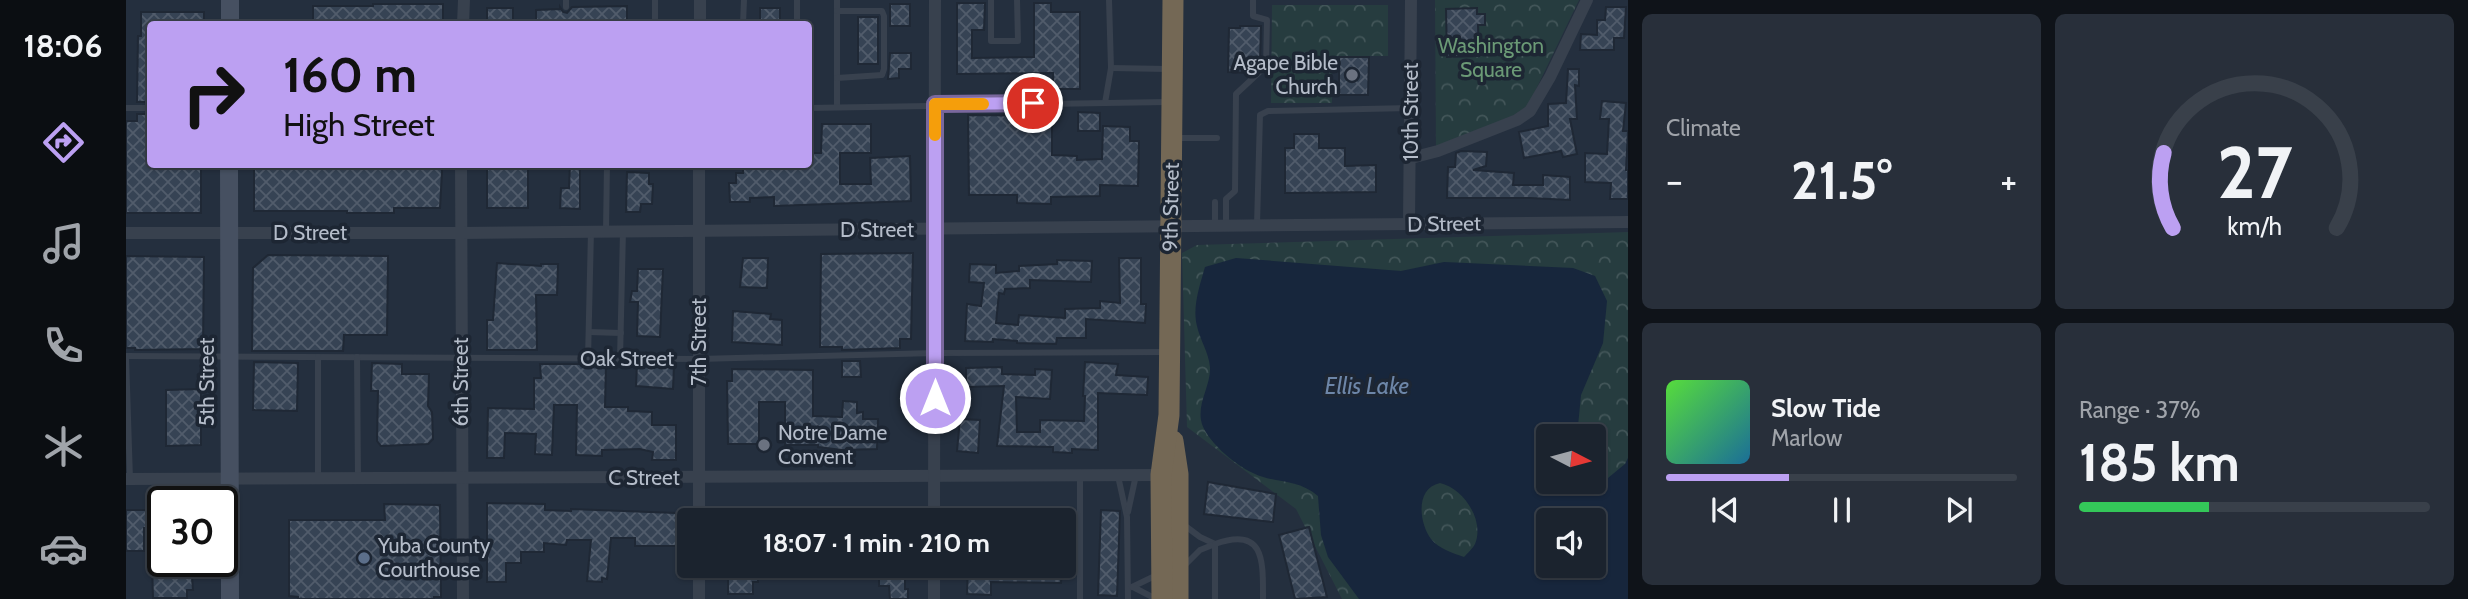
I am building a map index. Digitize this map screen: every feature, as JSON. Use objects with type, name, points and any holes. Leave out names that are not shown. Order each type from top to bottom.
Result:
[{"type":"highway","name":"9th Street","points":[[1173,0],[1169,415],[1161,475],[1170,572],[1178,599]]},
{"type":"highway","name":"9th Street","points":[[1162,599],[1170,572],[1178,519],[1178,474],[1169,415]]},
{"type":"main road","points":[[230,0],[230,21]]},
{"type":"main road","name":"5th Street","points":[[229,168],[230,599]]},
{"type":"street","points":[[463,21],[464,0]]},
{"type":"street","points":[[700,0],[700,21]]},
{"type":"street","points":[[934,508],[935,0]]},
{"type":"street","name":"10th Street","points":[[1409,225],[1411,0]]},
{"type":"street","points":[[1411,158],[1438,151],[1517,120],[1530,111],[1550,77],[1587,0]]},
{"type":"street","name":"6th Street","points":[[461,168],[463,599]]},
{"type":"street","name":"7th Street","points":[[699,168],[699,508]]},
{"type":"street","name":"D Street","points":[[126,233],[935,230],[1628,222]]},
{"type":"street","name":"C Street","points":[[128,479],[1161,475]]},
{"type":"street","points":[[699,578],[699,599]]},
{"type":"street","points":[[934,578],[934,599]]},
{"type":"lane","points":[[655,0],[655,21]]},
{"type":"lane","points":[[743,21],[744,0]]},
{"type":"lane","points":[[797,0],[797,21]]},
{"type":"lane","points":[[837,0],[838,107]]},
{"type":"lane","points":[[991,0],[991,41],[1018,41],[1017,0]]},
{"type":"lane","points":[[1105,103],[1111,68],[1109,0]]},
{"type":"lane","points":[[1220,226],[1226,199],[1235,191],[1236,94],[1266,66],[1267,20],[1253,16],[1253,0]]},
{"type":"lane","points":[[837,11],[874,10],[882,12],[884,16],[882,75],[837,78]]},
{"type":"lane","points":[[1111,68],[1173,69]]},
{"type":"lane","points":[[812,108],[1172,102]]},
{"type":"lane","points":[[126,108],[147,108]]},
{"type":"lane","points":[[1256,225],[1260,115],[1268,111],[1411,108]]},
{"type":"lane","points":[[1172,138],[1217,138]]},
{"type":"lane","points":[[606,231],[607,168]]},
{"type":"lane","points":[[1215,202],[1220,226]]},
{"type":"lane","points":[[588,359],[591,231]]},
{"type":"lane","points":[[620,359],[623,231]]},
{"type":"lane","points":[[589,332],[621,332]]},
{"type":"lane","name":"Oak Street","points":[[126,356],[699,359],[935,353],[1169,352]]},
{"type":"lane","points":[[126,356],[128,479]]},
{"type":"lane","points":[[318,357],[318,479]]},
{"type":"lane","points":[[357,357],[358,478]]},
{"type":"lane","points":[[1118,474],[1127,517],[1130,587],[1128,599]]},
{"type":"lane","points":[[1080,475],[1080,599]]},
{"type":"lane","points":[[1127,517],[1136,475]]},
{"type":"lane","points":[[1178,519],[1190,531],[1215,544]]},
{"type":"lane","points":[[1130,587],[1170,572],[1200,550],[1243,538],[1253,542],[1260,553],[1263,599]]},
{"type":"lane","points":[[1215,544],[1215,599]]},
{"type":"lane","points":[[1130,587],[1156,599]]},
{"type":"green space","name":"Washington Square","points":[[1435,0],[1579,0],[1526,110],[1436,149]]},
{"type":"green space","name":"Washington Square","points":[[1272,5],[1388,5],[1388,56],[1332,56],[1332,103],[1271,103]]},
{"type":"green space","name":"Ellis Lake","points":[[1628,232],[1628,599],[1342,599],[1296,509],[1187,427],[1182,253],[1197,245]]},
{"type":"water","name":"Ellis Lake","points":[[1236,258],[1401,271],[1444,262],[1573,268],[1595,276],[1607,301],[1603,343],[1581,395],[1578,424],[1536,424],[1536,494],[1606,494],[1606,478],[1625,464],[1628,458],[1628,599],[1359,599],[1328,557],[1321,535],[1318,496],[1302,486],[1261,476],[1246,469],[1221,451],[1203,427],[1201,406],[1210,367],[1197,326],[1197,296],[1205,267]],"holes":[[[1440,483],[1449,486],[1470,506],[1477,525],[1475,544],[1464,557],[1434,542],[1427,532],[1422,516],[1426,492]]]},
{"type":"building","points":[[957,3],[985,3],[984,30],[972,30],[972,58],[1034,57],[1034,3],[1051,3],[1051,12],[1080,12],[1080,89],[1053,89],[1053,73],[957,74]]},
{"type":"building","points":[[443,4],[443,21],[313,21],[313,6]]},
{"type":"building","points":[[890,4],[910,4],[910,26],[890,26]]},
{"type":"building","points":[[627,6],[627,21],[536,21],[536,10],[560,7],[567,13],[572,7]]},
{"type":"building","points":[[1606,7],[1626,7],[1624,38],[1614,38],[1614,50],[1580,50],[1581,34],[1597,35],[1597,20],[1605,20]]},
{"type":"building","points":[[487,8],[513,8],[513,21],[487,21]]},
{"type":"building","points":[[760,8],[780,8],[780,21],[760,21]]},
{"type":"building","points":[[1477,8],[1477,14],[1485,14],[1485,25],[1478,25],[1479,56],[1447,57],[1446,9]]},
{"type":"building","points":[[141,12],[204,12],[204,21],[147,21],[147,102],[137,102],[138,36],[141,36]]},
{"type":"building","points":[[858,17],[878,17],[878,64],[858,64]]},
{"type":"building","points":[[1261,26],[1260,63],[1250,73],[1228,72],[1229,28]]},
{"type":"building","points":[[890,53],[911,53],[911,69],[899,69],[899,78],[888,79]]},
{"type":"building","points":[[1339,57],[1369,57],[1368,95],[1339,95]]},
{"type":"building","points":[[1568,69],[1579,69],[1579,86],[1575,85],[1577,119],[1570,119],[1577,154],[1563,157],[1561,151],[1524,158],[1519,132],[1548,126],[1548,104],[1566,103]]},
{"type":"building","points":[[1602,101],[1626,103],[1623,131],[1628,131],[1628,199],[1610,199],[1611,183],[1585,182],[1585,153],[1607,154],[1609,119],[1600,119]]},
{"type":"building","points":[[1078,112],[1100,113],[1100,131],[1078,131]]},
{"type":"building","points":[[137,114],[147,114],[147,168],[201,168],[201,213],[126,213],[126,121],[137,121]]},
{"type":"building","points":[[968,115],[1052,116],[1052,155],[1077,156],[1077,160],[1102,159],[1103,126],[1130,127],[1130,141],[1139,141],[1138,186],[1100,185],[1100,196],[1051,197],[1051,204],[1017,203],[1017,195],[969,195]]},
{"type":"building","points":[[822,124],[871,124],[871,153],[840,153],[840,184],[871,184],[870,158],[910,156],[911,201],[774,206],[774,197],[750,198],[750,202],[730,202],[729,183],[736,183],[736,173],[743,173],[743,168],[812,168],[812,153],[821,153]]},
{"type":"building","points":[[1294,134],[1319,134],[1319,148],[1345,148],[1345,166],[1376,165],[1376,192],[1285,193],[1285,148],[1294,148]]},
{"type":"building","points":[[1487,152],[1486,166],[1473,170],[1514,173],[1513,185],[1543,185],[1543,175],[1570,177],[1570,200],[1447,198],[1448,167],[1455,167],[1456,153]]},
{"type":"building","points":[[254,168],[442,168],[440,208],[394,208],[394,213],[254,211]]},
{"type":"building","points":[[487,168],[528,168],[528,208],[487,208]]},
{"type":"building","points":[[570,168],[580,168],[580,209],[560,208],[561,188],[569,188]]},
{"type":"building","points":[[627,172],[649,173],[649,184],[653,184],[652,204],[641,204],[640,212],[626,212]]},
{"type":"building","points":[[913,253],[911,339],[900,339],[900,348],[842,350],[842,347],[820,347],[821,254]]},
{"type":"building","points":[[268,255],[388,256],[387,335],[344,335],[343,351],[252,351],[253,268]]},
{"type":"building","points":[[126,256],[204,257],[203,349],[126,348]]},
{"type":"building","points":[[743,258],[768,258],[767,288],[740,287]]},
{"type":"building","points":[[1119,258],[1141,258],[1141,304],[1146,304],[1145,323],[1086,319],[1086,338],[1057,338],[1056,344],[993,339],[993,342],[965,341],[967,304],[981,306],[984,283],[969,282],[970,264],[996,265],[996,273],[1019,271],[1019,266],[1057,264],[1057,260],[1092,261],[1091,282],[1030,280],[1030,288],[1005,289],[1004,294],[999,293],[996,323],[1018,325],[1019,315],[1065,318],[1065,309],[1100,308],[1100,301],[1120,303]]},
{"type":"building","points":[[497,263],[541,266],[558,264],[557,295],[536,295],[537,350],[487,350],[487,320],[493,320]]},
{"type":"building","points":[[638,269],[663,269],[660,337],[637,336],[638,302],[630,302],[632,291],[637,291]]},
{"type":"building","points":[[733,311],[771,314],[770,319],[782,320],[782,345],[732,342]]},
{"type":"building","points":[[842,361],[860,361],[861,377],[842,377]]},
{"type":"building","points":[[254,362],[298,363],[297,411],[253,410]]},
{"type":"building","points":[[1085,362],[1118,364],[1116,375],[1148,377],[1147,395],[1098,393],[1098,450],[1072,449],[1072,453],[1053,452],[1053,447],[997,446],[1004,386],[966,387],[966,368],[1002,367],[1002,374],[1035,375],[1035,369],[1052,370],[1050,399],[1016,397],[1017,432],[1040,432],[1040,420],[1084,421]]},
{"type":"building","points":[[372,363],[402,364],[402,374],[429,374],[428,406],[432,412],[433,439],[428,444],[381,446],[377,441],[378,391],[371,391]]},
{"type":"building","points":[[540,364],[606,364],[605,407],[628,407],[628,411],[652,412],[652,425],[676,425],[676,460],[652,460],[653,452],[640,449],[602,450],[602,456],[576,455],[577,405],[554,405],[552,455],[535,454],[536,434],[505,433],[504,458],[487,458],[488,408],[534,409],[534,378],[541,378]]},
{"type":"building","points":[[637,364],[674,365],[673,389],[636,386]]},
{"type":"building","points":[[732,369],[813,370],[813,416],[842,417],[843,401],[857,402],[857,413],[863,412],[863,419],[878,419],[877,449],[842,450],[818,445],[785,445],[785,402],[759,402],[759,444],[728,444],[727,381],[732,381]]},
{"type":"building","points":[[201,389],[201,445],[166,446],[166,390]]},
{"type":"building","points":[[960,419],[980,420],[978,453],[957,451]]},
{"type":"building","points":[[1208,482],[1276,494],[1273,522],[1204,514]]},
{"type":"building","points":[[487,503],[545,504],[545,510],[676,513],[677,546],[635,546],[635,538],[611,538],[607,579],[602,578],[602,582],[587,581],[591,540],[567,540],[566,545],[544,543],[544,552],[521,552],[521,563],[506,563],[506,582],[487,582]]},
{"type":"building","name":"Yuba County Courthouse","points":[[384,504],[440,505],[441,597],[298,599],[289,596],[289,520],[385,520]]},
{"type":"building","points":[[126,510],[147,510],[144,551],[126,551]]},
{"type":"building","points":[[1101,510],[1120,511],[1117,596],[1098,595]]},
{"type":"building","points":[[1309,527],[1327,597],[1295,599],[1279,535]]},
{"type":"building","points":[[152,577],[192,577],[193,590],[187,590],[187,598],[153,598]]},
{"type":"building","points":[[728,578],[758,578],[758,582],[753,582],[753,594],[728,594]]},
{"type":"building","points":[[879,578],[905,578],[908,599],[890,599],[889,586],[879,586]]},
{"type":"building","points":[[968,578],[1061,578],[1061,583],[991,582],[991,595],[967,594]]},
{"type":"slow traffic","points":[[935,135],[935,104],[983,104]]},
{"type":"place","name":"Agape Bible Church","points":[[1352,75]]},
{"type":"place","name":"Notre Dame Convent","points":[[764,445]]},
{"type":"place","name":"Yuba County Courthouse","points":[[364,558]]},
{"type":"route","points":[[935,398],[935,104],[1033,103]]}]
